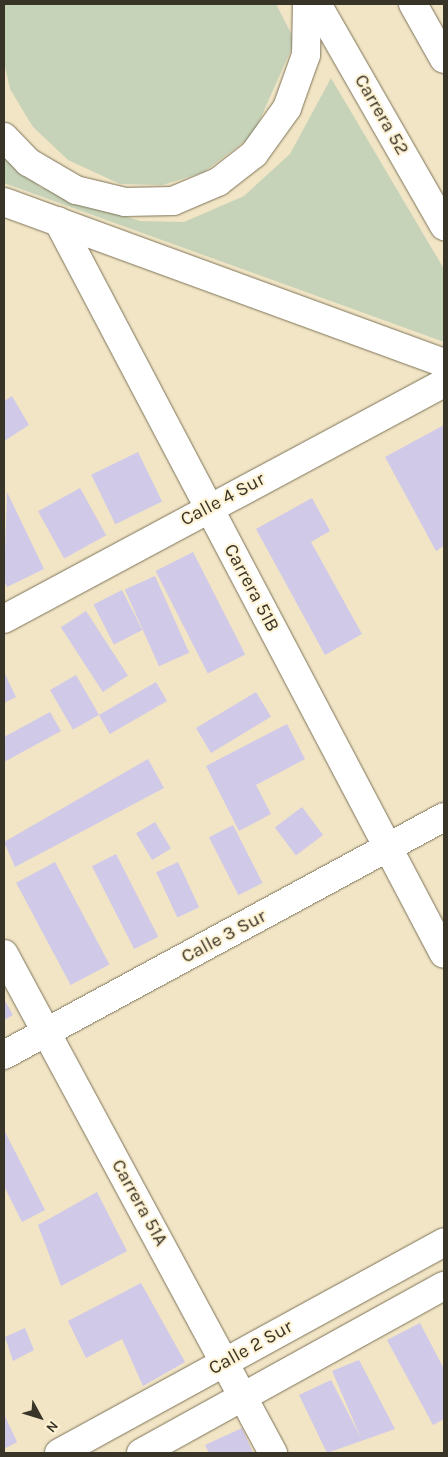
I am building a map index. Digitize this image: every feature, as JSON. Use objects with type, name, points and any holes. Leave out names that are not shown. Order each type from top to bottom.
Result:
[{"type":"street","points":[[4,137],[28,162],[76,190],[125,202],[173,201],[218,182],[254,154],[287,108],[306,55],[307,4]]},
{"type":"street","name":"Carrera 52","points":[[317,4],[444,226]]},
{"type":"street","points":[[413,4],[444,59]]},
{"type":"street","points":[[4,202],[444,363]]},
{"type":"street","name":"Carrera 51B","points":[[58,221],[444,954]]},
{"type":"street","name":"Calle 4 Sur","points":[[4,619],[208,508],[444,384]]},
{"type":"street","name":"Calle 3 Sur","points":[[4,1055],[444,817]]},
{"type":"street","name":"Carrera 51A","points":[[4,954],[226,1362],[273,1453]]},
{"type":"street","name":"Calle 2 Sur","points":[[59,1453],[444,1242]]},
{"type":"street","name":"Calle 2 Sur","points":[[141,1453],[444,1286]]},
{"type":"green space","points":[[4,4],[276,4],[295,41],[253,135],[204,172],[163,185],[120,184],[68,160],[33,127],[10,89],[4,62]]},
{"type":"green space","points":[[331,78],[444,269],[444,342],[4,183],[4,155],[40,187],[140,221],[184,222],[244,196],[290,154]]},
{"type":"building","points":[[12,396],[29,425],[4,441],[4,401]]},
{"type":"building","points":[[444,425],[444,546],[436,551],[385,457]]},
{"type":"building","points":[[138,452],[162,501],[115,524],[91,475]]},
{"type":"building","points":[[80,488],[106,535],[64,559],[38,511]]},
{"type":"building","points":[[7,492],[44,569],[7,587],[4,580]]},
{"type":"building","points":[[312,498],[330,531],[311,542],[362,634],[325,655],[256,529]]},
{"type":"building","points":[[193,552],[245,654],[208,674],[156,571]]},
{"type":"building","points":[[155,576],[189,653],[159,666],[125,589]]},
{"type":"building","points":[[122,590],[142,630],[114,645],[93,605]]},
{"type":"building","points":[[86,611],[128,676],[103,692],[61,627]]},
{"type":"building","points":[[4,672],[16,697],[4,703]]},
{"type":"building","points":[[76,675],[99,715],[73,730],[50,690]]},
{"type":"building","points":[[156,682],[167,701],[110,734],[99,715]]},
{"type":"building","points":[[256,692],[271,717],[211,753],[196,728]]},
{"type":"building","points":[[50,712],[61,731],[4,762],[4,737]]},
{"type":"building","points":[[287,724],[305,759],[256,785],[271,814],[239,831],[206,766]]},
{"type":"building","points":[[148,759],[164,788],[15,867],[4,842]]},
{"type":"building","points":[[302,807],[323,835],[296,855],[275,827]]},
{"type":"building","points":[[155,822],[171,849],[152,860],[136,833]]},
{"type":"building","points":[[233,825],[263,883],[238,895],[209,837]]},
{"type":"building","points":[[116,854],[158,937],[134,949],[92,866]]},
{"type":"building","points":[[55,862],[109,964],[71,985],[16,883]]},
{"type":"building","points":[[178,862],[199,907],[177,917],[156,872]]},
{"type":"building","points":[[4,999],[13,1015],[4,1020]]},
{"type":"building","points":[[4,1130],[45,1210],[22,1222],[4,1186]]},
{"type":"building","points":[[97,1192],[127,1251],[61,1286],[38,1225]]},
{"type":"building","points":[[141,1283],[185,1362],[143,1386],[122,1339],[86,1358],[68,1321]]},
{"type":"building","points":[[420,1323],[444,1369],[444,1419],[433,1425],[387,1340]]},
{"type":"building","points":[[25,1328],[34,1350],[13,1361],[5,1337]]},
{"type":"building","points":[[359,1360],[395,1429],[327,1453],[299,1395],[331,1380],[361,1438],[332,1371]]},
{"type":"building","points":[[4,1414],[17,1442],[4,1449]]},
{"type":"building","points":[[242,1428],[253,1453],[209,1453],[205,1445]]}]
